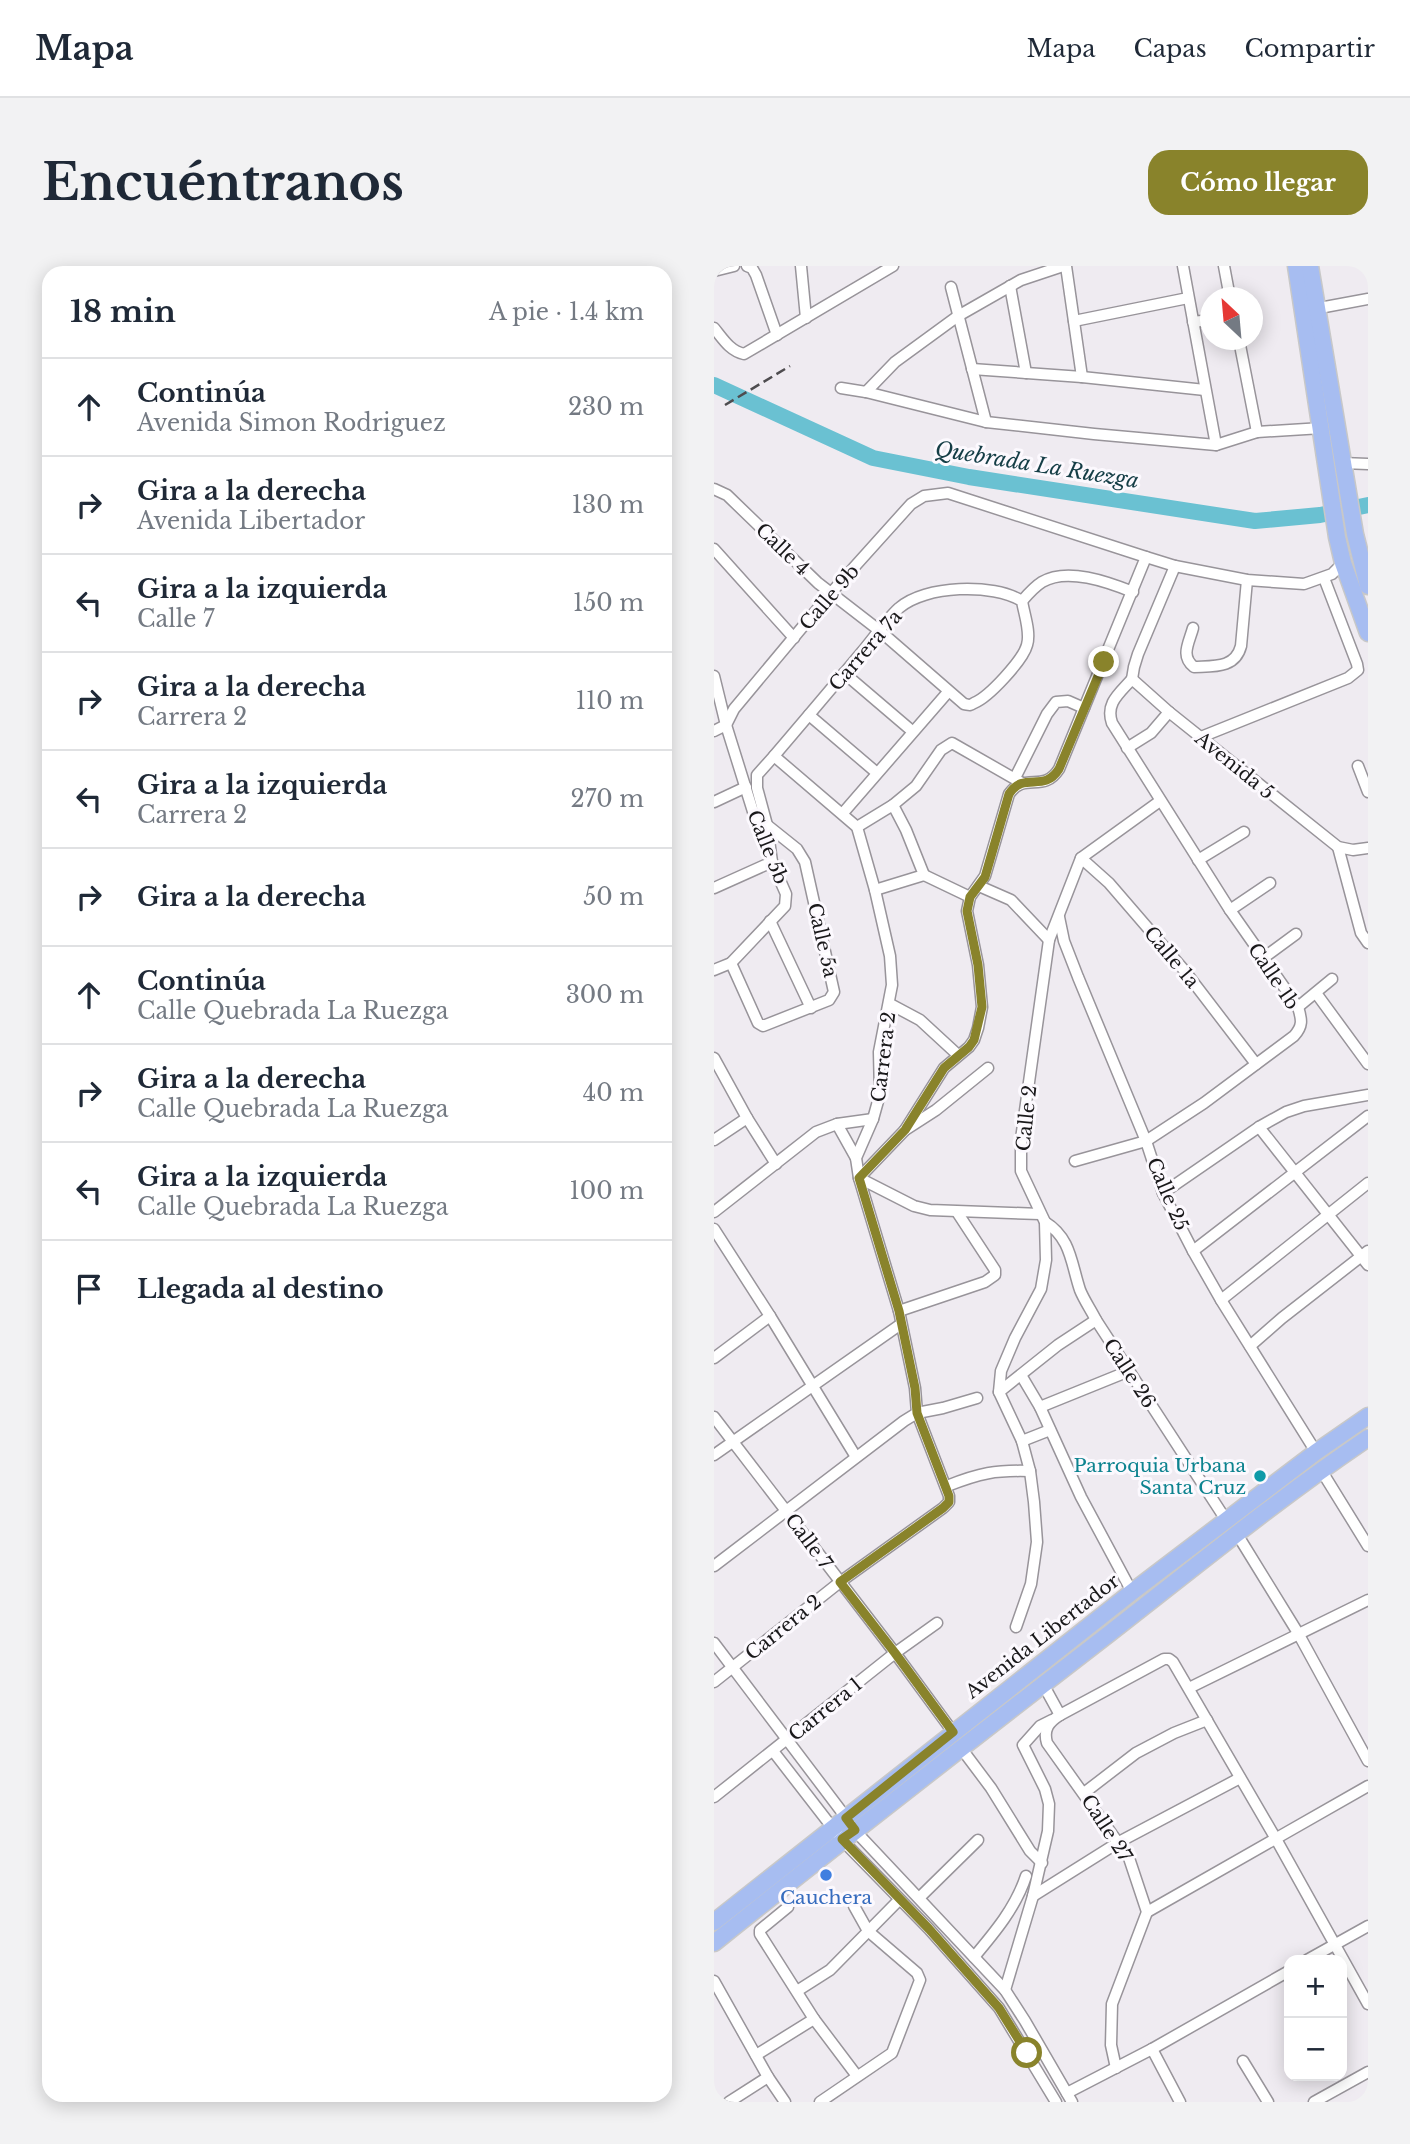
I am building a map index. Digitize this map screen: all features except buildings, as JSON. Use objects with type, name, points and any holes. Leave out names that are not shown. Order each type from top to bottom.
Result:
[{"type":"main road","points":[[1296,266],[1310,310],[1338,472],[1337,537],[1343,563],[1368,634]]},
{"type":"main road","points":[[1310,266],[1310,310],[1322,428],[1338,472],[1355,534],[1363,549],[1367,580]]},
{"type":"main road","name":"Avenida Libertador","points":[[714,1943],[953,1732],[1226,1520],[1368,1416]]},
{"type":"main road","name":"Avenida Libertador","points":[[714,1923],[961,1748],[1321,1470],[1368,1438]]},
{"type":"street","points":[[714,271],[734,266]]},
{"type":"street","points":[[747,266],[752,268],[756,275],[777,335]]},
{"type":"street","points":[[801,266],[806,318]]},
{"type":"street","points":[[714,328],[729,346],[744,354],[893,266]]},
{"type":"street","points":[[866,392],[895,362],[958,316],[1032,275],[1065,266],[1082,377]]},
{"type":"street","points":[[1183,266],[1216,445]]},
{"type":"street","points":[[1224,266],[1228,287]]},
{"type":"street","points":[[1010,286],[1026,373]]},
{"type":"street","points":[[951,287],[986,422]]},
{"type":"street","points":[[1074,321],[1188,298]]},
{"type":"street","points":[[1310,310],[1368,299]]},
{"type":"street","points":[[1193,322],[1200,321]]},
{"type":"street","points":[[1241,350],[1257,432]]},
{"type":"street","points":[[972,369],[1205,390]]},
{"type":"street","points":[[841,388],[986,422],[1094,435],[1216,445],[1257,432],[1322,428]]},
{"type":"street","points":[[1338,472],[1368,464]]},
{"type":"street","name":"Calle 4","points":[[714,489],[727,495],[830,594],[880,631],[948,691]]},
{"type":"street","name":"Calle 9b","points":[[726,725],[734,709],[830,594],[911,504],[924,496],[948,493],[1146,557]]},
{"type":"street","points":[[714,549],[794,638]]},
{"type":"street","points":[[857,827],[893,805],[916,786],[941,750],[952,743],[1018,780],[1047,781],[1054,778],[1146,557],[1175,566],[1247,580],[1304,584],[1332,575],[1343,563]]},
{"type":"street","points":[[1132,679],[1133,667],[1175,566]]},
{"type":"street","points":[[843,813],[948,691],[964,704],[971,705],[987,694],[1021,657],[1027,645],[1028,631],[1022,601],[1044,580],[1088,577],[1133,592]]},
{"type":"street","points":[[1201,737],[1348,678],[1358,670],[1324,578]]},
{"type":"street","points":[[1193,628],[1185,654],[1194,667],[1225,665],[1235,660],[1241,646],[1247,580]]},
{"type":"street","name":"Carrera 7a","points":[[772,862],[767,825],[756,782],[757,775],[900,607],[929,593],[951,589],[997,591],[1022,601]]},
{"type":"street","points":[[844,673],[912,732]]},
{"type":"street","name":"Calle 5b","points":[[714,676],[726,725],[760,834],[786,894],[785,906],[770,921]]},
{"type":"street","name":"Calle 1b","points":[[1075,1161],[1146,1141],[1204,1103],[1301,1028],[1302,1018],[1298,1007],[1262,959],[1112,723],[1109,714],[1114,700],[1132,679]]},
{"type":"street","name":"Avenida 5","points":[[1132,679],[1169,712],[1338,847]]},
{"type":"street","points":[[905,1130],[944,1068],[974,1040],[982,1007],[978,965],[967,911],[970,897],[985,877],[1009,794],[1018,780],[1047,714],[1056,702],[1068,701],[1084,708]]},
{"type":"street","points":[[1128,748],[1151,733],[1169,712]]},
{"type":"street","points":[[809,715],[877,773]]},
{"type":"street","points":[[714,731],[726,725]]},
{"type":"street","name":"Carrera 2","points":[[774,756],[857,827],[890,957],[890,1004],[879,1052],[880,1094],[873,1119],[856,1158]]},
{"type":"street","points":[[1359,766],[1368,792]]},
{"type":"street","points":[[714,802],[746,787]]},
{"type":"street","points":[[1081,858],[1160,801]]},
{"type":"street","points":[[893,805],[906,830],[923,875]]},
{"type":"street","name":"Calle 5a","points":[[731,963],[758,1023],[763,1026],[829,1000],[834,992],[805,862],[797,849],[767,825]]},
{"type":"street","points":[[1198,860],[1244,832]]},
{"type":"street","points":[[1368,848],[1353,850],[1338,847],[1361,933],[1368,943]]},
{"type":"street","name":"Calle 2","points":[[999,1392],[1001,1371],[1041,1289],[1046,1260],[1043,1218],[1021,1171],[1021,1139],[1049,940],[1081,858]]},
{"type":"street","name":"Calle 1a","points":[[1081,858],[1109,883],[1184,970],[1256,1064]]},
{"type":"street","points":[[714,888],[772,862]]},
{"type":"street","points":[[875,890],[923,875],[970,897]]},
{"type":"street","points":[[1230,910],[1270,883]]},
{"type":"street","points":[[979,886],[1011,900],[1049,940]]},
{"type":"street","name":"Calle 25","points":[[1059,917],[1077,977],[1146,1141],[1163,1193],[1221,1300],[1316,1452]]},
{"type":"street","points":[[714,970],[731,963],[770,921],[811,1008]]},
{"type":"street","points":[[1262,959],[1296,933]]},
{"type":"street","points":[[1298,1007],[1332,979]]},
{"type":"street","points":[[1316,993],[1364,1050],[1368,1064]]},
{"type":"street","points":[[890,1004],[920,1020],[958,1055]]},
{"type":"street","points":[[715,1063],[776,1164]]},
{"type":"street","points":[[859,1178],[905,1130],[936,1110],[988,1068]]},
{"type":"street","points":[[1163,1193],[1259,1127],[1286,1112],[1304,1106],[1368,1095]]},
{"type":"street","points":[[1193,1251],[1368,1116]]},
{"type":"street","points":[[715,1138],[747,1118]]},
{"type":"street","points":[[714,1212],[817,1132],[837,1124],[873,1119]]},
{"type":"street","points":[[837,1124],[856,1158],[859,1178],[899,1311],[915,1388],[917,1413],[947,1486],[987,1472],[1030,1471]]},
{"type":"street","points":[[1250,1346],[1282,1318],[1366,1258],[1327,1215],[1259,1127]]},
{"type":"street","points":[[859,1178],[914,1206],[930,1210],[1043,1218]]},
{"type":"street","points":[[1221,1300],[1368,1184]]},
{"type":"street","points":[[899,1311],[985,1282],[995,1275],[995,1270],[957,1212]]},
{"type":"street","name":"Calle 26","points":[[1043,1218],[1063,1237],[1081,1291],[1096,1320],[1226,1520]]},
{"type":"street","points":[[714,1229],[856,1457]]},
{"type":"street","points":[[714,1358],[770,1315]]},
{"type":"street","points":[[1016,1626],[1031,1584],[1037,1542],[1030,1471],[1022,1441],[999,1392],[1058,1345],[1096,1320]]},
{"type":"street","points":[[714,1455],[901,1324]]},
{"type":"street","points":[[1040,1407],[1129,1371]]},
{"type":"street","points":[[1021,1375],[1040,1407],[1081,1497],[1132,1592]]},
{"type":"street","points":[[714,1566],[917,1413],[977,1398]]},
{"type":"street","name":"Calle 7","points":[[714,1417],[953,1732]]},
{"type":"street","points":[[1022,1441],[1050,1430]]},
{"type":"street","points":[[1321,1470],[1368,1546]]},
{"type":"street","name":"Carrera 2","points":[[714,1682],[840,1582],[943,1508],[949,1502],[947,1486]]},
{"type":"street","points":[[1237,1534],[1298,1633],[1368,1761]]},
{"type":"street","points":[[1189,1688],[1368,1600]]},
{"type":"street","name":"Carrera 1","points":[[714,1797],[937,1622]]},
{"type":"street","points":[[714,1643],[787,1740],[844,1829],[919,1898],[1005,1990],[1069,2098],[1116,2068],[1284,1974]]},
{"type":"street","points":[[1005,1990],[1042,1863],[1048,1831],[1048,1796],[1023,1745],[1040,1726],[1164,1659],[1169,1659],[1208,1720],[1368,2004]]},
{"type":"street","name":"Calle 27","points":[[1043,1684],[1056,1718],[1045,1734],[1047,1743],[1129,1858],[1147,1912]]},
{"type":"street","points":[[1084,1793],[1136,1753],[1174,1733],[1208,1720]]},
{"type":"street","points":[[961,1748],[991,1788],[1030,1851],[1042,1863]]},
{"type":"street","points":[[773,1751],[844,1829],[899,1900],[929,1929],[999,2008],[1056,2102]]},
{"type":"street","points":[[1033,1896],[1119,1842],[1240,1778]]},
{"type":"street","points":[[1116,2068],[1111,2045],[1112,2004],[1147,1912],[1368,1786]]},
{"type":"street","points":[[919,1898],[978,1840]]},
{"type":"street","points":[[974,1957],[1010,1911],[1026,1876]]},
{"type":"street","points":[[797,1991],[830,1970],[899,1900]]},
{"type":"street","points":[[820,2102],[892,2053],[919,1980],[917,1973],[868,1931],[854,1906]]},
{"type":"street","points":[[789,1908],[760,1932],[814,2019],[857,2076]]},
{"type":"street","points":[[1316,1955],[1368,1926]]},
{"type":"street","points":[[714,1981],[785,2102]]},
{"type":"street","points":[[756,2055],[814,2019]]},
{"type":"street","points":[[1152,2049],[1180,2102]]},
{"type":"street","points":[[1243,2061],[1268,2102]]},
{"type":"street","points":[[1314,2102],[1368,2072]]},
{"type":"street","points":[[729,2102],[768,2077]]},
{"type":"waterway","name":"Quebrada La Ruezga","points":[[714,385],[873,458],[969,477],[1255,521],[1320,515],[1368,505]]},
{"type":"railway","points":[[725,405],[790,366]]},
{"type":"place","name":"Parroquia Urbana Santa Cruz","points":[[1260,1476]]},
{"type":"place","name":"Cauchera","points":[[826,1875]]},
{"type":"route","points":[[1027,2053],[999,2008],[929,1929],[842,1839],[855,1830],[846,1818],[953,1732],[840,1582],[949,1502],[947,1486],[917,1413],[915,1388],[899,1311],[859,1178],[905,1130],[944,1068],[974,1040],[982,1007],[978,965],[968,923],[970,897],[985,877],[1009,794],[1022,783],[1054,778],[1104,662]]}]
